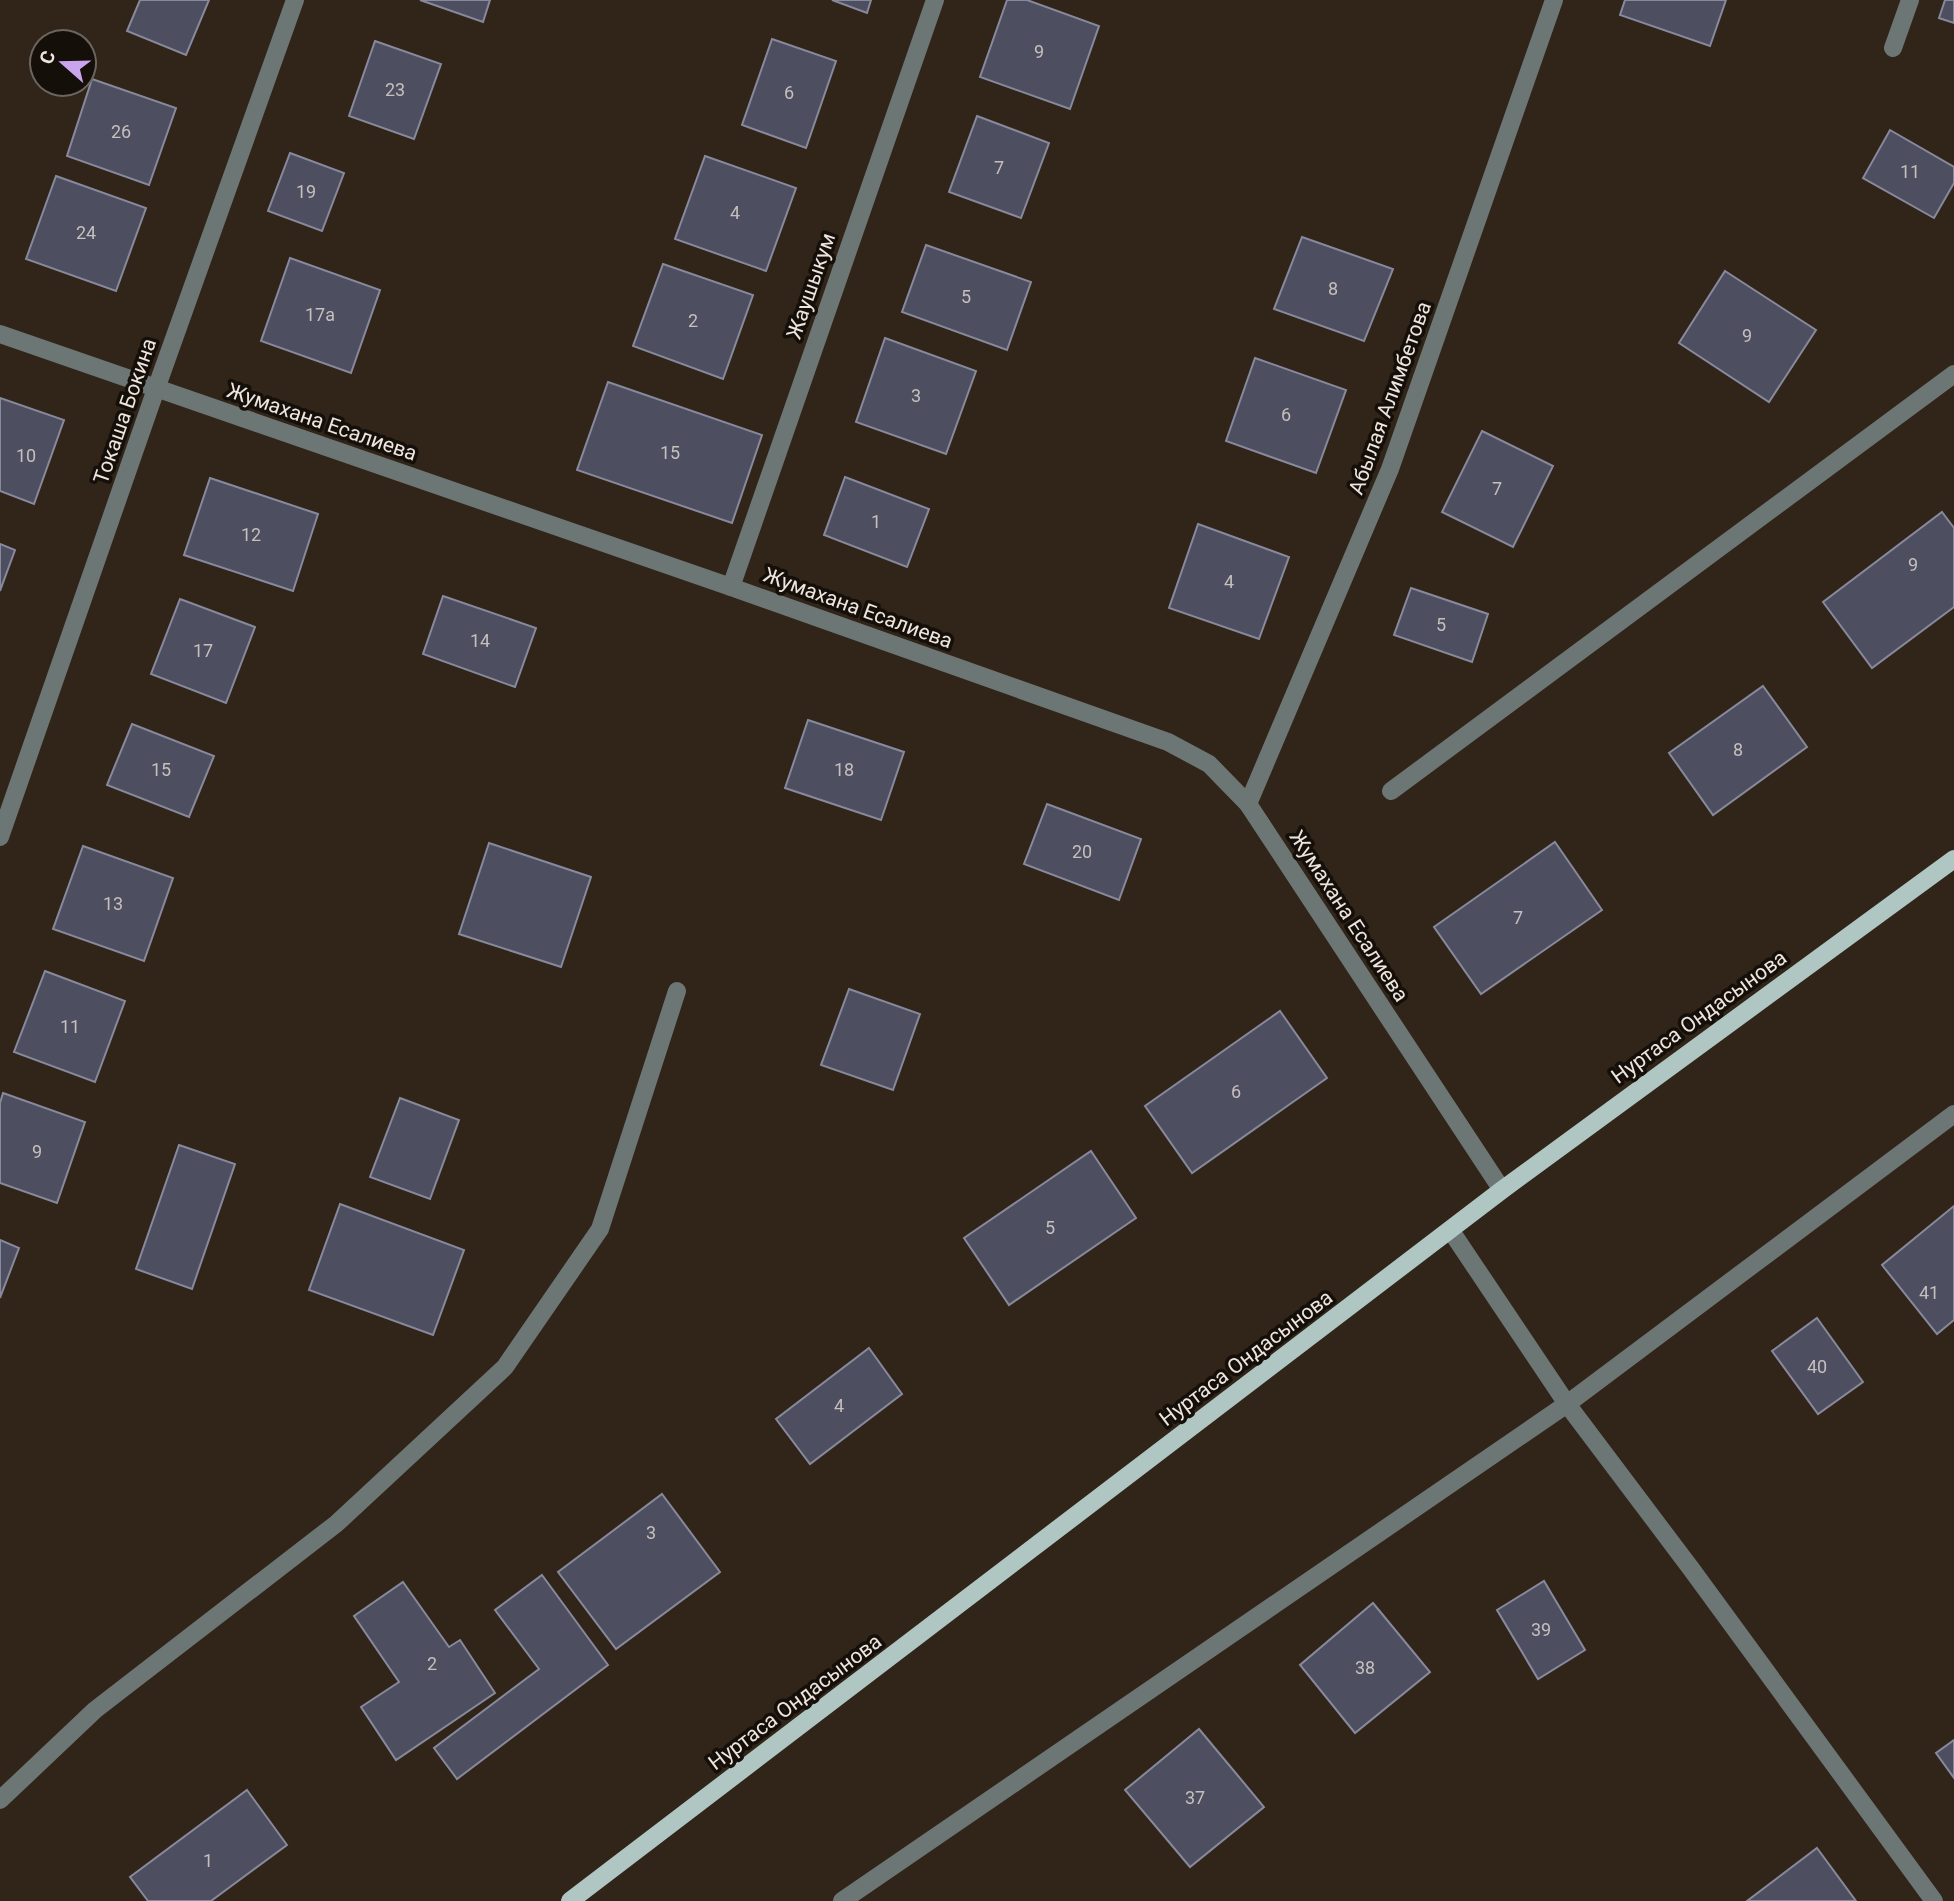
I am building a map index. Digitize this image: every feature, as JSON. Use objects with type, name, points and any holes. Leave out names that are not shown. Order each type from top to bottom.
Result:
[{"type":"main road","name":"Нуртаса Ондасынова","points":[[570,1901],[1502,1190],[1954,859]]},
{"type":"street","name":"Токаша Бокина","points":[[0,837],[295,0]]},
{"type":"street","name":"Жаушыкум","points":[[730,587],[935,0]]},
{"type":"street","name":"Абылая Алимбетова","points":[[1248,804],[1390,469],[1554,0]]},
{"type":"street","points":[[1894,48],[1910,0]]},
{"type":"street","name":"Жумахана Есалиева","points":[[0,334],[1168,742],[1209,764],[1248,804],[1502,1190]]},
{"type":"street","points":[[1391,791],[1954,374]]},
{"type":"street","points":[[0,1800],[95,1710],[336,1524],[505,1367],[600,1229],[677,991]]},
{"type":"street","points":[[842,1901],[1567,1404],[1954,1114]]},
{"type":"street","points":[[1451,1231],[1567,1404],[1934,1901]]},
{"type":"building","points":[[140,0],[209,0],[186,55],[127,31]]},
{"type":"building","points":[[420,0],[490,0],[483,22]]},
{"type":"building","points":[[832,0],[871,0],[867,13]]},
{"type":"building","points":[[1007,0],[1027,0],[1099,26],[1070,109],[980,77]]},
{"type":"building","points":[[1625,0],[1726,0],[1710,46],[1620,15]]},
{"type":"building","points":[[1945,0],[1954,0],[1954,23],[1939,18]]},
{"type":"building","points":[[772,39],[836,61],[806,148],[742,125]]},
{"type":"building","points":[[375,41],[441,64],[414,139],[349,116]]},
{"type":"building","points":[[98,81],[176,108],[149,185],[67,156],[86,98],[98,98]]},
{"type":"building","points":[[977,116],[1049,143],[1021,218],[949,192]]},
{"type":"building","points":[[1890,130],[1954,167],[1954,183],[1934,218],[1863,178]]},
{"type":"building","points":[[290,153],[344,173],[322,231],[268,211]]},
{"type":"building","points":[[705,156],[796,188],[766,271],[675,239]]},
{"type":"building","points":[[56,176],[146,208],[116,291],[26,259]]},
{"type":"building","points":[[1302,237],[1393,269],[1364,341],[1274,309]]},
{"type":"building","points":[[926,245],[1031,282],[1007,350],[902,312]]},
{"type":"building","points":[[290,258],[380,290],[351,373],[261,341]]},
{"type":"building","points":[[663,264],[753,295],[723,379],[633,346]]},
{"type":"building","points":[[1725,271],[1816,330],[1769,402],[1679,343]]},
{"type":"building","points":[[885,338],[976,371],[946,454],[856,422]]},
{"type":"building","points":[[1255,358],[1346,390],[1316,473],[1226,441]]},
{"type":"building","points":[[608,382],[762,435],[732,523],[577,470]]},
{"type":"building","points":[[0,398],[64,420],[34,504],[0,491]]},
{"type":"building","points":[[1482,431],[1553,466],[1513,547],[1442,512]]},
{"type":"building","points":[[845,477],[929,509],[907,567],[824,535]]},
{"type":"building","points":[[210,478],[318,514],[293,591],[184,555]]},
{"type":"building","points":[[1942,512],[1954,528],[1954,607],[1872,668],[1823,602]]},
{"type":"building","points":[[1198,524],[1289,557],[1259,639],[1169,608]]},
{"type":"building","points":[[0,544],[15,550],[0,591]]},
{"type":"building","points":[[1411,588],[1488,614],[1472,662],[1394,635]]},
{"type":"building","points":[[443,596],[536,628],[515,687],[423,654]]},
{"type":"building","points":[[180,599],[255,627],[226,703],[151,674]]},
{"type":"building","points":[[1763,686],[1807,747],[1713,815],[1669,753]]},
{"type":"building","points":[[808,720],[904,752],[881,820],[785,788]]},
{"type":"building","points":[[132,724],[214,756],[189,817],[107,785]]},
{"type":"building","points":[[1047,804],[1141,839],[1119,900],[1024,864]]},
{"type":"building","points":[[1555,842],[1602,910],[1481,994],[1434,927]]},
{"type":"building","points":[[489,843],[591,877],[561,967],[459,934]]},
{"type":"building","points":[[83,846],[173,878],[144,961],[53,929]]},
{"type":"building","points":[[45,971],[125,1001],[95,1082],[14,1052]]},
{"type":"building","points":[[849,989],[920,1014],[893,1090],[821,1065]]},
{"type":"building","points":[[1280,1011],[1327,1078],[1192,1173],[1145,1106]]},
{"type":"building","points":[[3,1093],[85,1122],[57,1203],[0,1183],[0,1103]]},
{"type":"building","points":[[400,1098],[459,1120],[430,1199],[370,1177]]},
{"type":"building","points":[[179,1145],[235,1164],[192,1289],[136,1269]]},
{"type":"building","points":[[1091,1151],[1136,1218],[1009,1305],[964,1238]]},
{"type":"building","points":[[340,1204],[464,1250],[433,1335],[309,1290]]},
{"type":"building","points":[[1954,1206],[1954,1320],[1937,1334],[1882,1265]]},
{"type":"building","points":[[0,1240],[19,1248],[0,1298]]},
{"type":"building","points":[[1817,1318],[1863,1382],[1818,1414],[1772,1351]]},
{"type":"building","points":[[869,1348],[902,1394],[810,1464],[776,1419]]},
{"type":"building","points":[[662,1494],[720,1572],[616,1649],[558,1572]]},
{"type":"building","points":[[542,1575],[608,1665],[457,1779],[434,1748],[539,1669],[495,1610]]},
{"type":"building","points":[[1544,1581],[1585,1650],[1538,1679],[1497,1610]]},
{"type":"building","points":[[403,1582],[449,1647],[460,1640],[495,1693],[396,1760],[361,1707],[399,1682],[354,1616]]},
{"type":"building","points":[[1373,1603],[1430,1672],[1355,1733],[1300,1665]]},
{"type":"building","points":[[1199,1729],[1264,1807],[1190,1867],[1125,1790]]},
{"type":"building","points":[[1954,1740],[1954,1778],[1936,1753]]},
{"type":"building","points":[[247,1790],[287,1845],[211,1901],[148,1901],[130,1877]]},
{"type":"building","points":[[1817,1848],[1856,1901],[1747,1901]]}]
